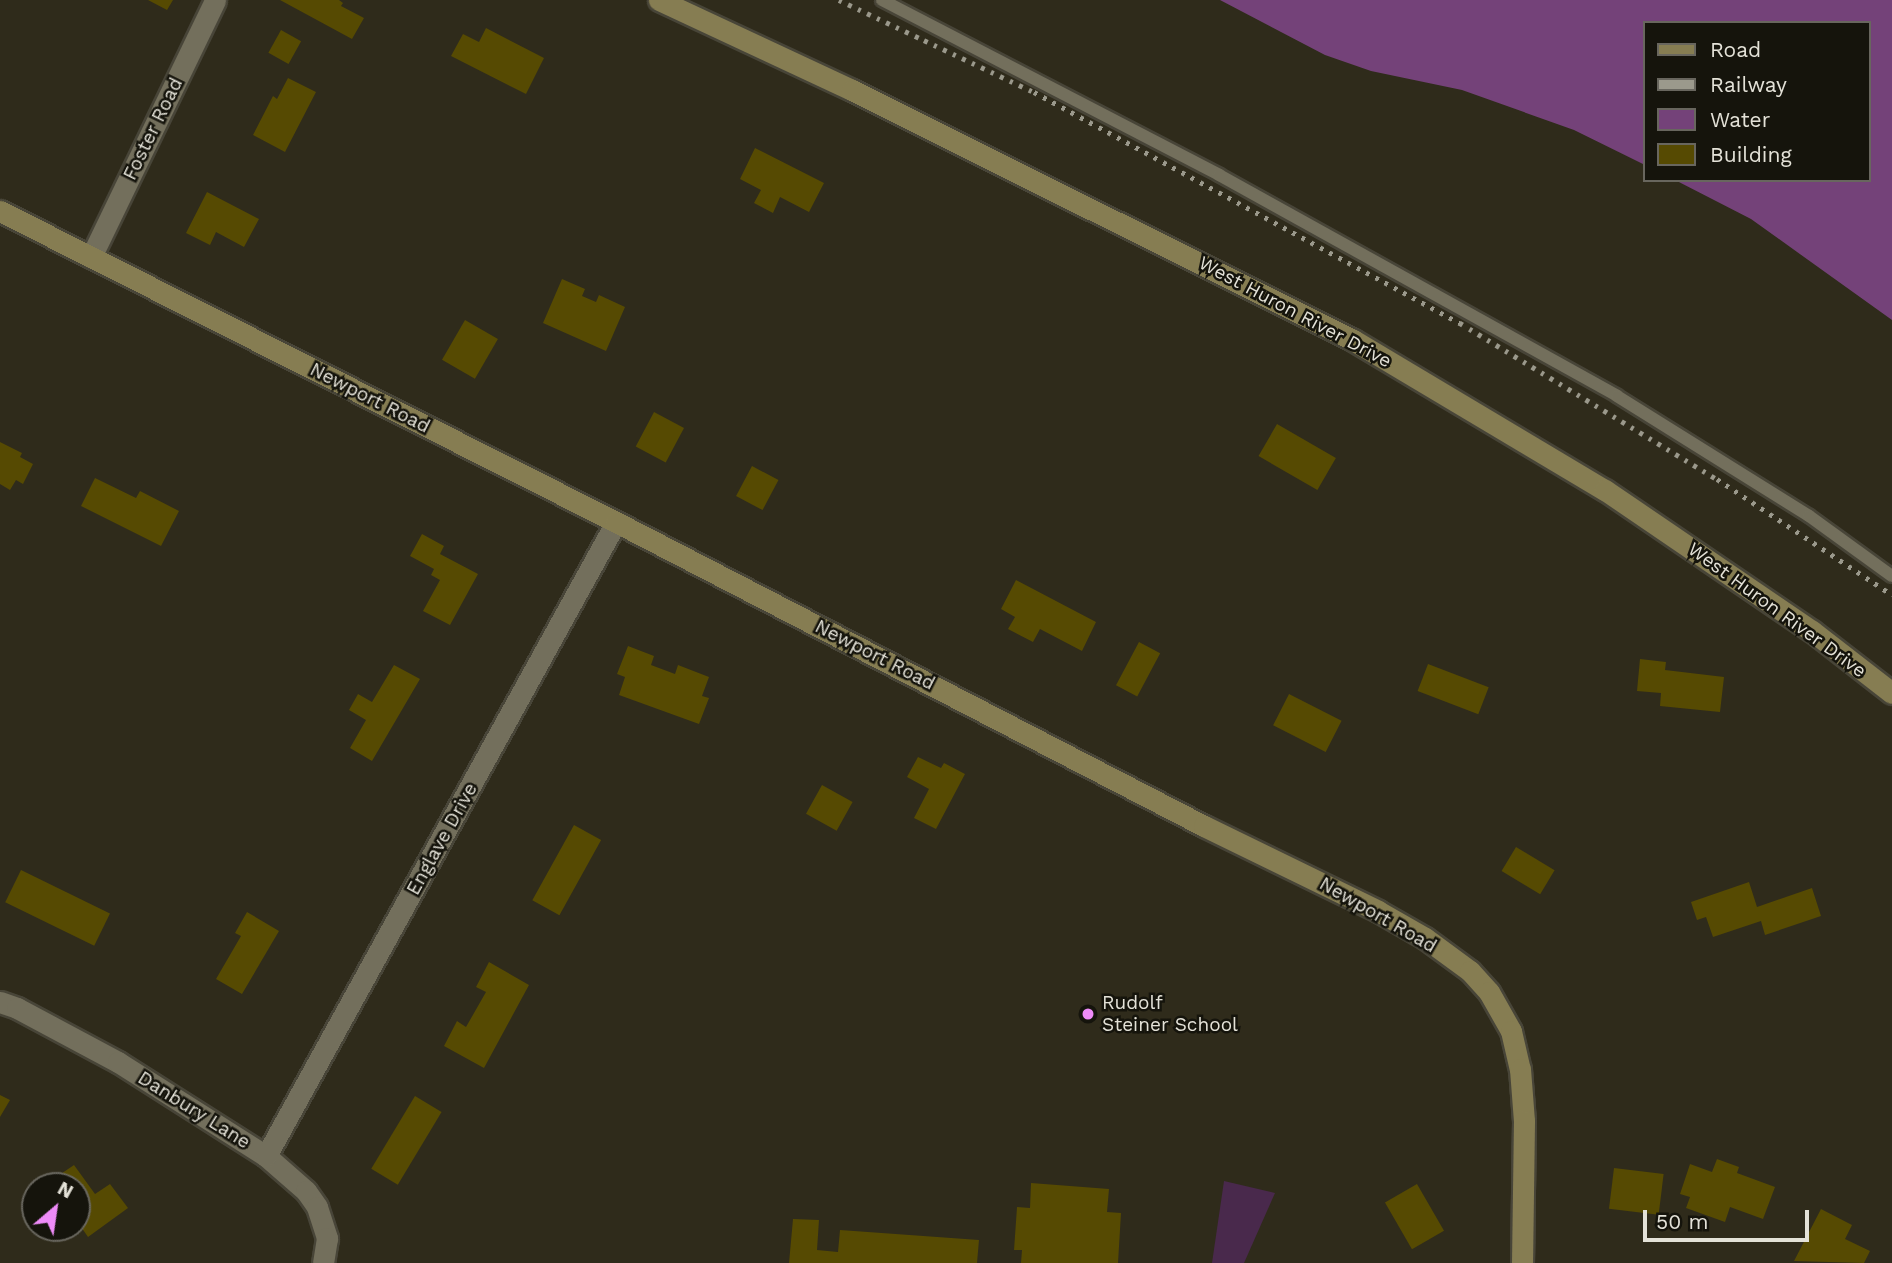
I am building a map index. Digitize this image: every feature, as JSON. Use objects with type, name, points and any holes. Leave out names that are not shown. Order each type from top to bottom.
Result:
[{"type":"street","name":"Foster Road","points":[[91,257],[215,0]]},
{"type":"street","name":"West Huron River Drive","points":[[659,0],[852,90],[1353,340],[1605,490],[1802,624],[1892,693]]},
{"type":"street","name":"Newport Road","points":[[0,211],[616,522],[1204,826],[1378,911],[1425,938],[1470,971],[1489,992],[1511,1031],[1520,1069],[1524,1121],[1522,1263]]},
{"type":"street","name":"Englave Drive","points":[[266,1156],[616,522]]},
{"type":"street","name":"Danbury Lane","points":[[0,1002],[18,1008],[118,1062],[266,1156],[306,1191],[317,1208],[323,1222],[330,1259]]},
{"type":"lane","points":[[882,0],[1219,175],[1617,396],[1809,516],[1892,576]]},
{"type":"shaded area","points":[[1224,1181],[1275,1193],[1244,1263],[1212,1263]]},
{"type":"water","points":[[1220,0],[1892,0],[1892,320],[1751,219],[1679,182],[1871,182],[1871,21],[1644,21],[1644,165],[1574,130],[1462,90],[1371,71],[1325,55]]},
{"type":"building","points":[[148,0],[173,0],[167,10]]},
{"type":"building","points":[[280,0],[339,0],[343,3],[341,6],[364,18],[352,39]]},
{"type":"building","points":[[486,28],[544,58],[526,94],[451,56],[463,34],[479,42]]},
{"type":"building","points":[[281,30],[301,41],[289,64],[268,53]]},
{"type":"building","points":[[288,78],[316,92],[285,152],[253,135],[273,96],[277,99]]},
{"type":"building","points":[[755,148],[824,183],[809,212],[780,197],[773,213],[754,203],[761,190],[740,179]]},
{"type":"building","points":[[207,192],[259,219],[244,247],[216,232],[210,245],[186,233]]},
{"type":"building","points":[[562,279],[585,289],[582,296],[596,302],[599,295],[625,307],[606,351],[543,323]]},
{"type":"building","points":[[465,320],[498,339],[475,379],[442,360]]},
{"type":"building","points":[[654,412],[684,428],[666,462],[636,446]]},
{"type":"building","points":[[1277,424],[1336,458],[1317,490],[1258,456]]},
{"type":"building","points":[[0,442],[22,453],[20,457],[33,464],[23,484],[16,480],[10,490],[0,484]]},
{"type":"building","points":[[752,466],[778,480],[763,510],[736,496]]},
{"type":"building","points":[[95,478],[136,498],[140,491],[179,511],[161,546],[81,506]]},
{"type":"building","points":[[422,534],[444,546],[440,554],[478,574],[450,625],[423,611],[440,580],[431,575],[434,569],[410,556]]},
{"type":"building","points":[[1016,580],[1096,622],[1082,651],[1040,629],[1033,642],[1008,629],[1015,617],[1001,609]]},
{"type":"building","points":[[1139,642],[1160,653],[1137,697],[1116,685]]},
{"type":"building","points":[[628,646],[654,656],[651,665],[675,674],[678,665],[709,677],[702,696],[709,698],[699,724],[619,695],[625,677],[617,674]]},
{"type":"building","points":[[1640,659],[1666,662],[1665,670],[1724,677],[1720,712],[1660,706],[1661,693],[1637,691]]},
{"type":"building","points":[[1428,664],[1489,687],[1478,714],[1418,691]]},
{"type":"building","points":[[394,665],[420,679],[372,761],[350,748],[366,720],[349,710],[358,694],[372,702]]},
{"type":"building","points":[[1289,694],[1342,721],[1326,752],[1273,725]]},
{"type":"building","points":[[918,757],[941,768],[944,763],[965,774],[936,829],[914,818],[929,789],[907,777]]},
{"type":"building","points":[[822,785],[853,802],[837,831],[806,814]]},
{"type":"building","points":[[574,825],[601,840],[559,915],[532,900]]},
{"type":"building","points":[[1516,847],[1555,870],[1540,894],[1502,871]]},
{"type":"building","points":[[21,870],[110,913],[94,946],[5,902]]},
{"type":"building","points":[[1749,882],[1757,907],[1812,888],[1821,916],[1765,935],[1761,921],[1713,937],[1706,917],[1697,920],[1691,902]]},
{"type":"building","points":[[247,912],[279,931],[242,994],[216,979],[241,936],[235,933]]},
{"type":"building","points":[[489,962],[529,985],[484,1068],[444,1046],[457,1021],[466,1027],[486,992],[476,987]]},
{"type":"building","points":[[0,1095],[10,1100],[0,1117]]},
{"type":"building","points":[[415,1096],[442,1112],[398,1185],[371,1169]]},
{"type":"building","points":[[1717,1159],[1739,1167],[1737,1173],[1775,1187],[1763,1219],[1730,1207],[1725,1222],[1686,1208],[1690,1197],[1680,1194],[1690,1164],[1712,1172]]},
{"type":"building","points":[[74,1165],[79,1172],[64,1172]]},
{"type":"building","points":[[1614,1168],[1664,1174],[1659,1215],[1609,1209]]},
{"type":"building","points":[[1031,1183],[1109,1189],[1107,1212],[1121,1213],[1118,1263],[1021,1263],[1022,1250],[1014,1250],[1017,1207],[1030,1208]]},
{"type":"building","points":[[110,1184],[128,1208],[91,1235],[91,1188],[95,1194]]},
{"type":"building","points":[[1417,1184],[1444,1231],[1412,1249],[1385,1202]]},
{"type":"building","points":[[1821,1209],[1852,1225],[1845,1239],[1870,1251],[1864,1263],[1794,1261]]},
{"type":"building","points":[[793,1219],[819,1220],[817,1250],[838,1252],[840,1230],[979,1240],[977,1263],[789,1263]]},
{"type":"railway","points":[[839,0],[1034,92],[1460,323],[1717,479],[1892,595]]},
{"type":"place","name":"Rudolf Steiner School","points":[[1088,1014]]}]
